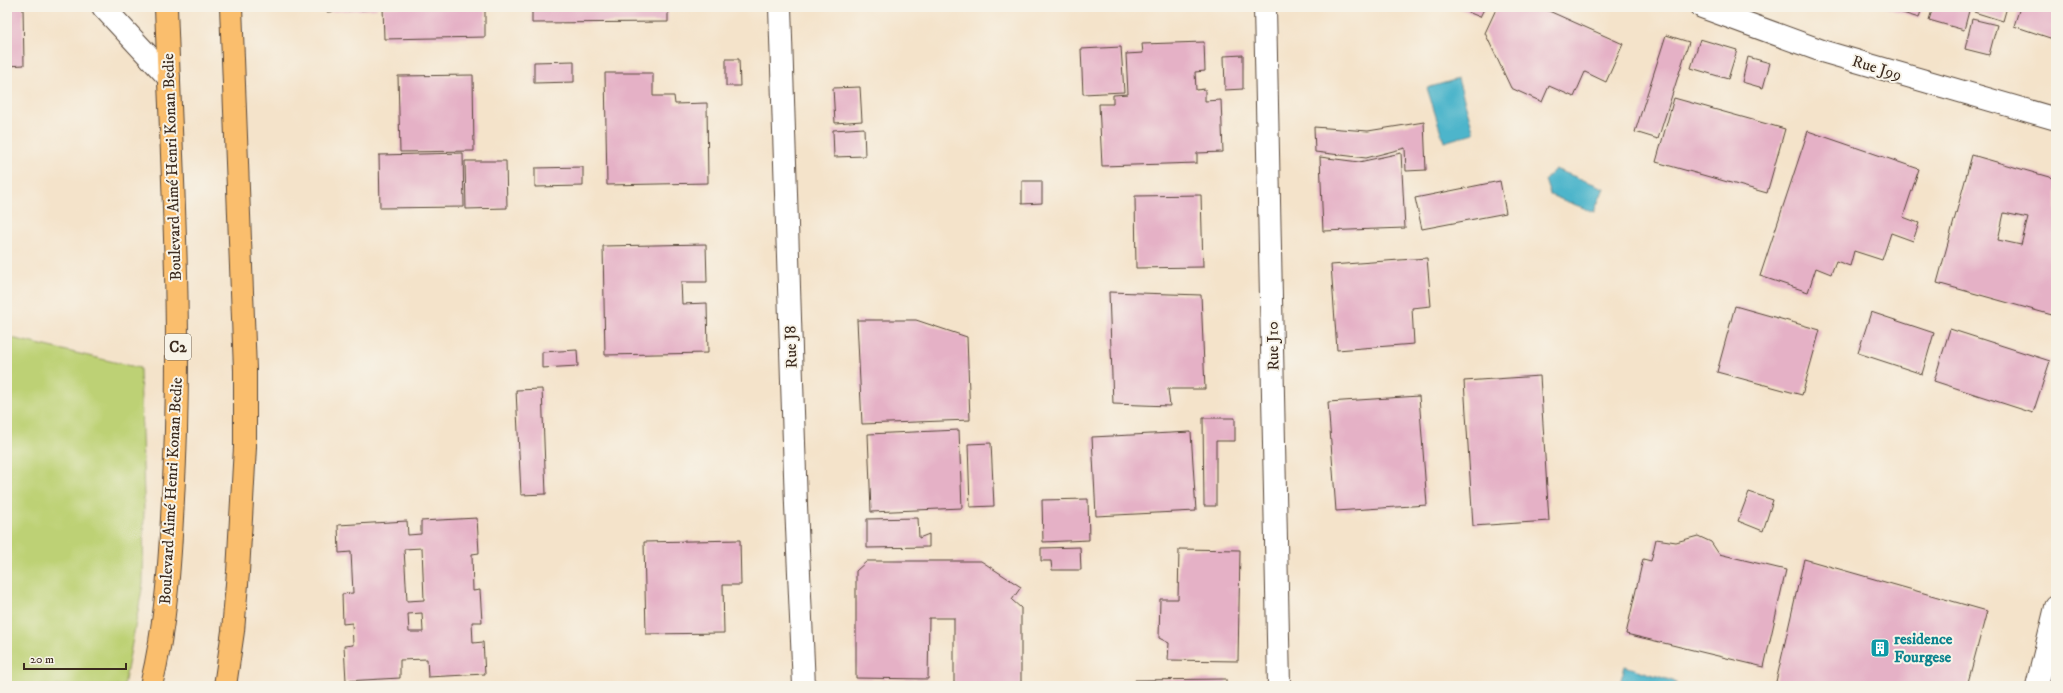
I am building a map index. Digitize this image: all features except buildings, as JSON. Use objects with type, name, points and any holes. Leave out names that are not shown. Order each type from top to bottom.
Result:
[{"type":"highway","name":"Boulevard Aimé Henri Konan Bedie","points":[[152,686],[163,620],[170,556],[178,414],[178,350],[166,7]]},
{"type":"highway","points":[[225,686],[233,631],[246,447],[245,370],[231,7]]},
{"type":"street","points":[[103,7],[169,78]]},
{"type":"street","name":"Rue J8","points":[[780,7],[804,686]]},
{"type":"street","name":"Rue J10","points":[[1265,7],[1279,686]]},
{"type":"street","name":"Rue J99","points":[[1702,7],[1825,52],[2056,119]]},
{"type":"street","points":[[2037,686],[2056,607]]},
{"type":"green space","points":[[7,337],[140,368],[144,498],[143,584],[124,686],[7,686]]},
{"type":"water","points":[[1458,79],[1474,133],[1444,142],[1427,88]]},
{"type":"water","points":[[1555,169],[1604,188],[1594,212],[1550,195],[1545,180]]},
{"type":"water","points":[[1625,666],[1676,682],[1675,686],[1619,686]]},
{"type":"place","name":"residence Fourgese","points":[[1880,648]]}]
